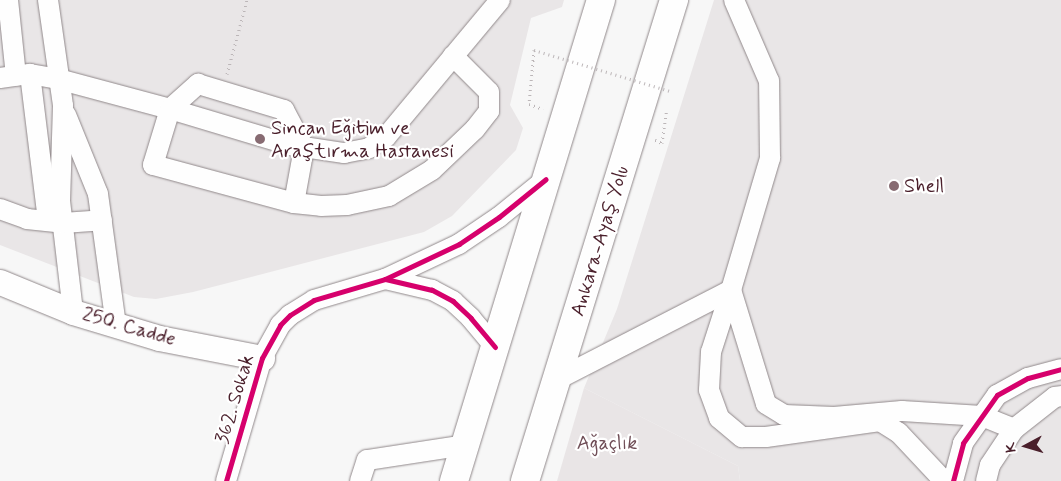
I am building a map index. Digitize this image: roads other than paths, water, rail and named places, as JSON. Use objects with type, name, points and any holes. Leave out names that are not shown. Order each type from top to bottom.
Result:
[{"type":"highway","points":[[454,481],[601,0]]},
{"type":"highway","name":"Ankara-Ayaş Yolu","points":[[524,481],[674,0]]},
{"type":"main road","name":"250. Cadde","points":[[0,282],[73,312],[116,326],[159,338],[262,358]]},
{"type":"street","points":[[8,0],[15,76],[56,222],[73,312]]},
{"type":"street","points":[[48,0],[63,106],[98,194],[116,326]]},
{"type":"street","points":[[15,76],[58,78],[304,148],[344,154],[369,148],[386,137],[500,0]]},
{"type":"street","points":[[734,0],[769,81],[770,158],[711,352],[709,390],[719,418],[742,437],[766,438],[880,421],[899,433],[944,481]]},
{"type":"street","points":[[294,203],[304,148],[284,110],[198,84],[170,109],[153,165],[294,203],[321,206],[347,205],[388,196],[432,170],[475,129],[489,110],[489,92],[453,56]]},
{"type":"street","points":[[56,222],[60,201],[63,106]]},
{"type":"street","name":"362. Sokak","points":[[226,481],[262,358],[280,325],[301,307],[314,300],[385,278],[460,244],[546,179]]},
{"type":"street","points":[[0,209],[27,219],[56,222],[102,220]]},
{"type":"street","points":[[385,278],[432,290],[453,301],[471,318],[495,347]]},
{"type":"street","points":[[556,380],[731,290]]},
{"type":"street","points":[[731,290],[766,404],[784,415],[834,417],[902,411],[982,416],[1014,429]]},
{"type":"street","points":[[952,481],[963,443],[997,395],[1028,378],[1061,368]]},
{"type":"street","points":[[986,481],[990,465],[1014,429],[1055,397],[1061,396]]},
{"type":"street","points":[[360,481],[366,460],[464,445]]},
{"type":"place","name":"Sincan Eğitim ve Araştırma Hastanesi","points":[[260,139]]},
{"type":"place","name":"Shell","points":[[894,186]]},
{"type":"park label","name":"Ağaçlık","points":[[607,443]]}]
